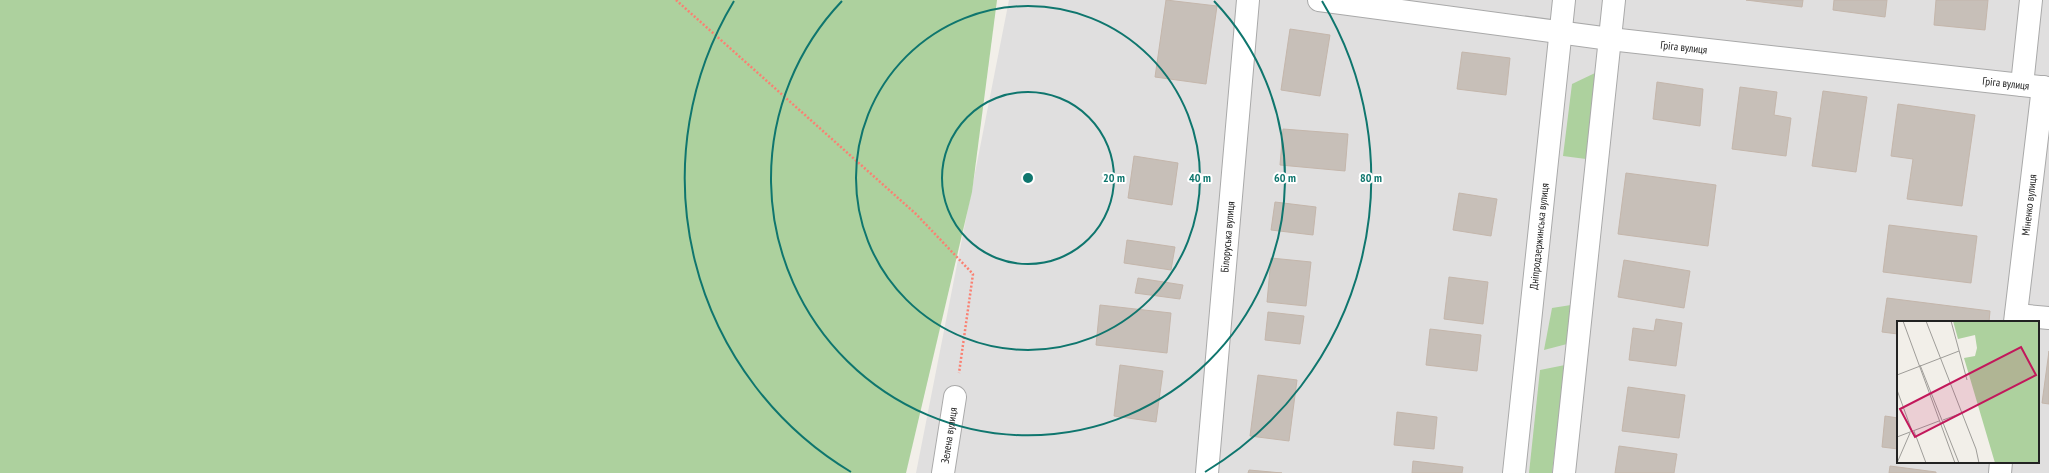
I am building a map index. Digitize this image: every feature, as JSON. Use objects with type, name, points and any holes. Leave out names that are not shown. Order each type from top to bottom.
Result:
[{"type":"street","name":"Білоруська вулиця","points":[[1207,473],[1248,0]]},
{"type":"street","name":"Гріга вулиця","points":[[1319,0],[1561,31],[1610,39],[2038,87]]},
{"type":"street","name":"Дніпродзержинська вулиця","points":[[1514,473],[1564,0]]},
{"type":"street","points":[[1564,473],[1614,0]]},
{"type":"street","name":"Міненко вулиця","points":[[2016,318],[2038,87],[2031,0]]},
{"type":"street","points":[[2016,318],[2049,318]]},
{"type":"street","name":"Зелена вулиця","points":[[943,473],[955,397]]},
{"type":"street","points":[[2000,473],[2001,463]]},
{"type":"path","points":[[676,0],[916,214],[973,274],[955,397]]},
{"type":"shaded area","points":[[1009,0],[2049,0],[2049,473],[916,473]]},
{"type":"green space","points":[[0,0],[997,0],[972,192],[906,473],[0,473]]},
{"type":"green space","points":[[1595,73],[1586,159],[1563,156],[1572,84]]},
{"type":"green space","points":[[1571,305],[1567,344],[1544,350],[1552,308]]},
{"type":"green space","points":[[1565,365],[1552,473],[1529,473],[1540,370]]},
{"type":"building","points":[[1166,0],[1217,6],[1206,84],[1155,77]]},
{"type":"building","points":[[1746,0],[1803,0],[1802,7]]},
{"type":"building","points":[[1834,0],[1887,0],[1885,17],[1833,10]]},
{"type":"building","points":[[1936,0],[1988,0],[1985,30],[1934,25]]},
{"type":"building","points":[[1290,29],[1330,35],[1320,96],[1281,90]]},
{"type":"building","points":[[1462,52],[1510,58],[1506,95],[1457,89]]},
{"type":"building","points":[[1657,82],[1703,89],[1700,126],[1653,119]]},
{"type":"building","points":[[1740,87],[1777,92],[1774,115],[1791,118],[1786,156],[1732,149]]},
{"type":"building","points":[[1823,91],[1867,97],[1856,172],[1812,166]]},
{"type":"building","points":[[1898,104],[1975,115],[1962,206],[1907,199],[1913,159],[1891,156]]},
{"type":"building","points":[[1283,129],[1348,134],[1345,171],[1280,165]]},
{"type":"building","points":[[1134,156],[1178,163],[1172,205],[1128,198]]},
{"type":"building","points":[[1626,173],[1716,185],[1708,246],[1618,234]]},
{"type":"building","points":[[1459,193],[1497,199],[1491,236],[1453,230]]},
{"type":"building","points":[[1275,202],[1316,207],[1313,235],[1271,230]]},
{"type":"building","points":[[1889,225],[1977,236],[1971,283],[1883,272]]},
{"type":"building","points":[[1127,240],[1175,247],[1171,270],[1124,263]]},
{"type":"building","points":[[1271,258],[1311,262],[1306,306],[1267,302]]},
{"type":"building","points":[[1624,260],[1690,271],[1684,308],[1618,297]]},
{"type":"building","points":[[1449,277],[1488,282],[1483,324],[1444,319]]},
{"type":"building","points":[[1138,278],[1183,285],[1180,299],[1135,293]]},
{"type":"building","points":[[1887,298],[1990,311],[1989,321],[1897,321],[1897,334],[1882,332]]},
{"type":"building","points":[[1100,305],[1171,313],[1167,353],[1096,345]]},
{"type":"building","points":[[1268,312],[1304,316],[1300,344],[1265,340]]},
{"type":"building","points":[[1656,319],[1682,323],[1676,366],[1629,360],[1633,328],[1654,331]]},
{"type":"building","points":[[1430,329],[1481,335],[1477,371],[1426,365]]},
{"type":"building","points":[[2049,351],[2049,404],[2042,403]]},
{"type":"building","points":[[1120,365],[1163,371],[1156,422],[1114,416]]},
{"type":"building","points":[[1258,375],[1297,380],[1289,441],[1250,436]]},
{"type":"building","points":[[1628,387],[1685,395],[1679,438],[1622,431]]},
{"type":"building","points":[[1397,412],[1437,417],[1434,449],[1394,445]]},
{"type":"building","points":[[1885,416],[1897,418],[1897,449],[1882,447]]},
{"type":"building","points":[[1619,446],[1677,454],[1674,473],[1615,473]]},
{"type":"building","points":[[1413,461],[1463,467],[1462,473],[1412,473]]},
{"type":"building","points":[[1890,466],[1936,472],[1936,473],[1889,473]]},
{"type":"building","points":[[1249,470],[1282,473],[1248,473]]}]
